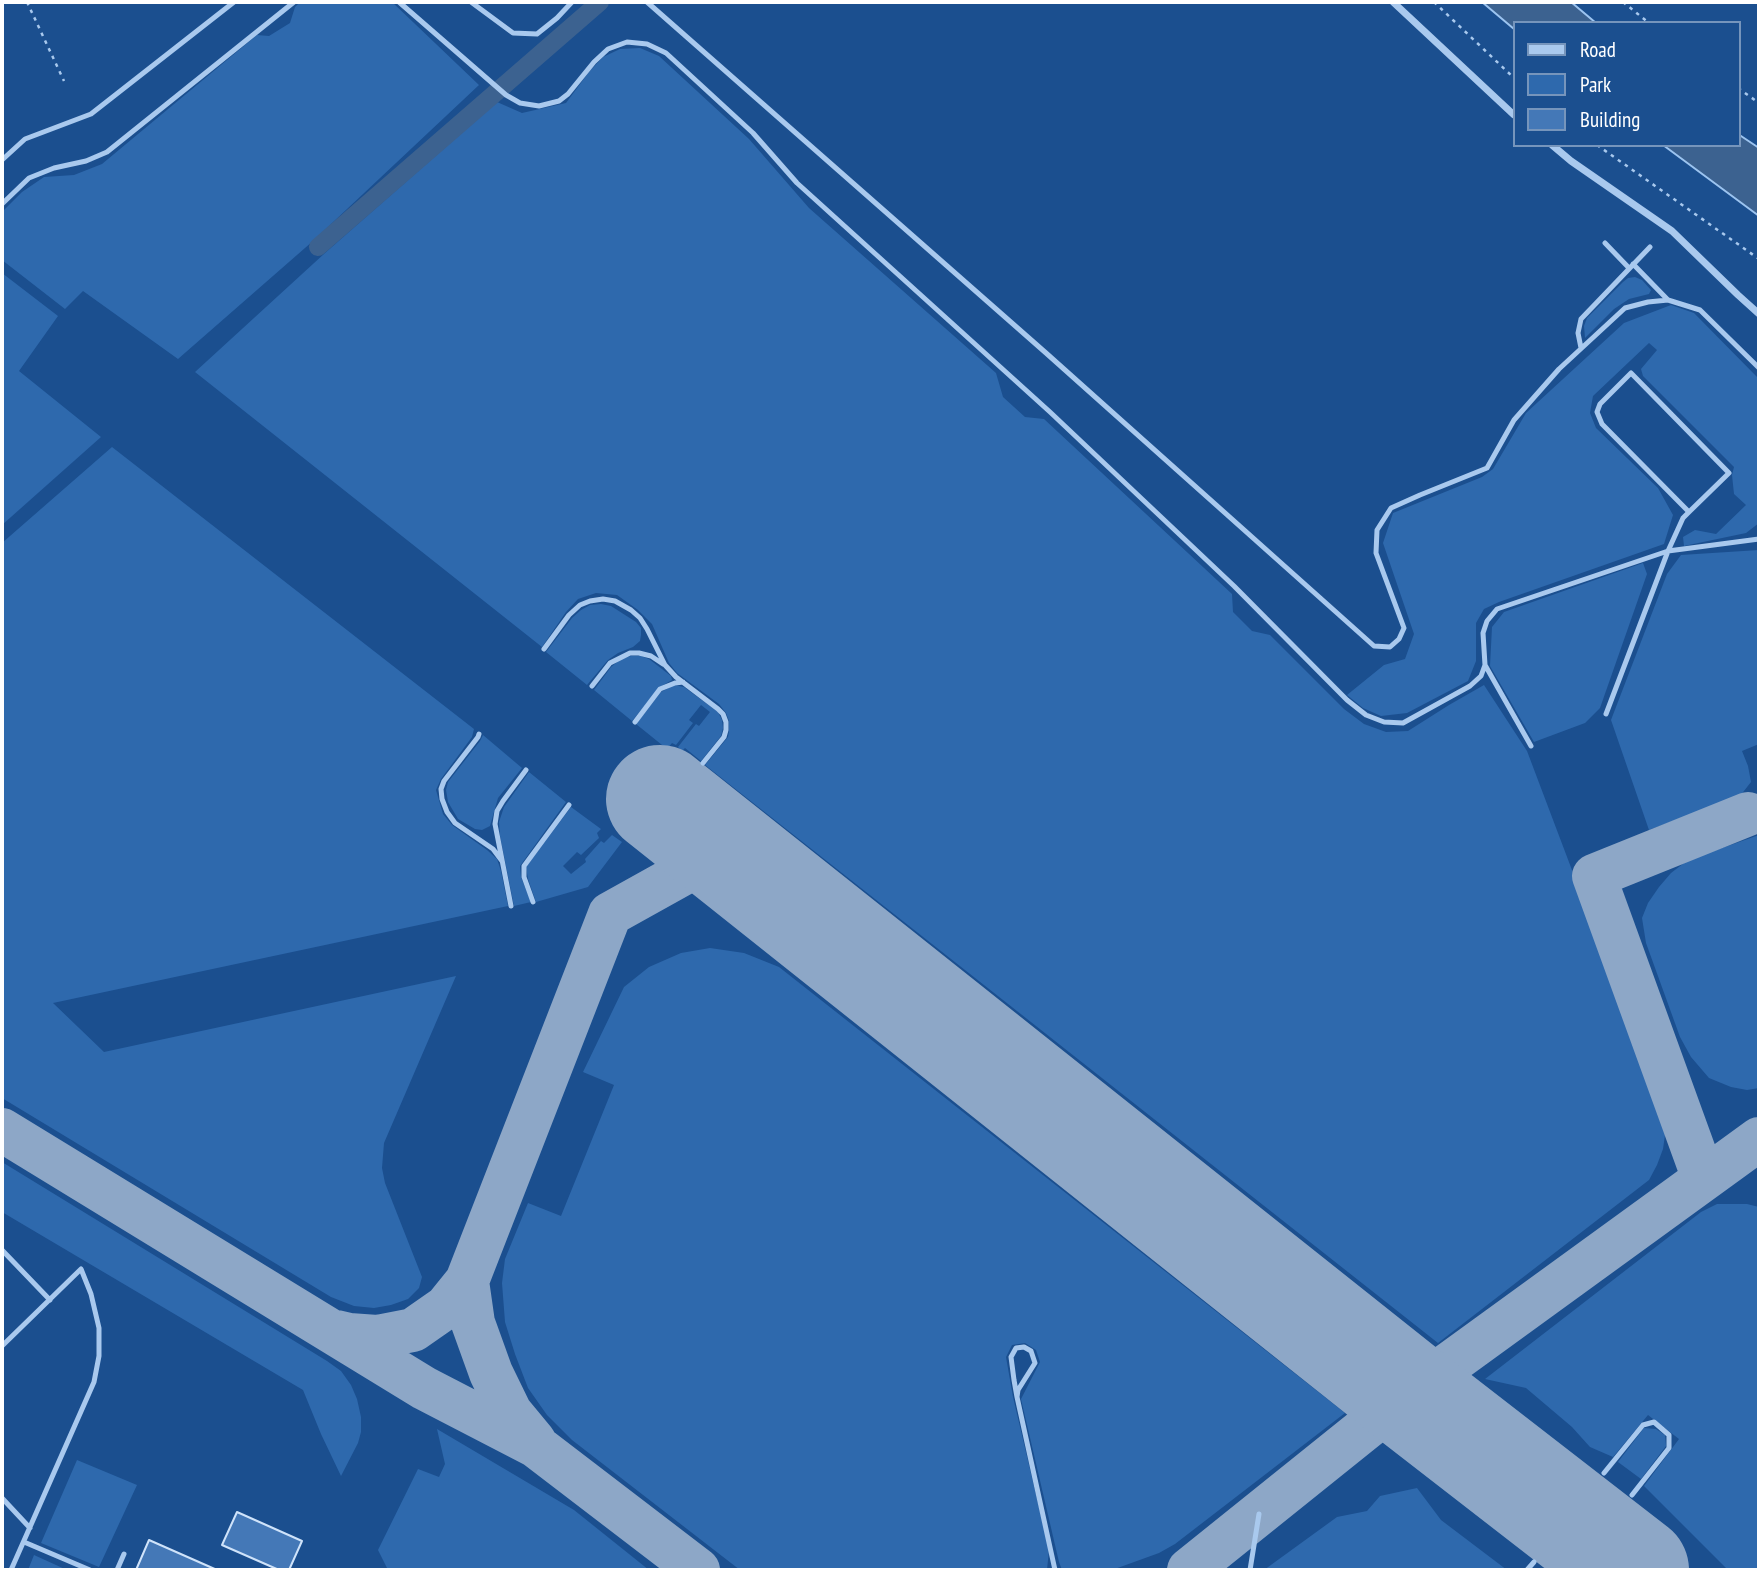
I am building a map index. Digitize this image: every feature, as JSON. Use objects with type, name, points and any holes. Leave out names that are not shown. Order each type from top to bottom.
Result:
[{"type":"street","points":[[1393,2],[1512,113]]},
{"type":"street","points":[[1554,147],[1672,231],[1759,314]]},
{"type":"lane","points":[[2,160],[25,139],[92,114],[234,2]]},
{"type":"lane","points":[[2,204],[29,178],[107,152],[294,2]]},
{"type":"lane","points":[[399,2],[506,95],[520,103],[539,106],[559,101],[608,49],[627,42],[647,44],[666,53],[753,133],[797,183],[1050,412],[1234,586],[1347,700],[1366,715],[1384,722],[1403,723],[1470,686],[1481,676],[1485,665],[1483,633],[1487,621],[1497,609],[1668,551],[1759,539]]},
{"type":"lane","points":[[471,2],[513,33],[525,34],[537,34],[572,2]]},
{"type":"lane","points":[[647,2],[1374,646],[1390,647],[1399,639],[1404,628],[1376,553],[1377,530],[1391,508],[1487,468],[1514,420],[1559,369],[1625,308],[1668,300],[1700,310],[1759,368]]},
{"type":"lane","points":[[1605,243],[1668,300]]},
{"type":"lane","points":[[1581,348],[1578,333],[1580,319],[1650,247]]},
{"type":"lane","points":[[1606,714],[1683,517],[1689,512],[1729,473],[1631,373],[1600,404],[1597,412],[1602,424],[1689,512]]},
{"type":"lane","points":[[544,649],[569,615],[590,601],[603,599],[615,601],[640,618],[664,665]]},
{"type":"lane","points":[[592,687],[610,663],[630,653],[650,656],[664,665],[718,709],[726,722],[723,737],[703,763]]},
{"type":"lane","points":[[1485,665],[1531,746]]},
{"type":"lane","points":[[635,722],[660,689],[683,682]]},
{"type":"lane","points":[[479,734],[444,781],[442,799],[455,823],[493,849],[502,861]]},
{"type":"lane","points":[[511,906],[495,824],[502,801],[526,770]]},
{"type":"lane","points":[[533,902],[524,877],[524,866],[569,805]]},
{"type":"lane","points":[[2,1250],[50,1300]]},
{"type":"lane","points":[[2,1346],[81,1269],[91,1294],[99,1328],[99,1356],[94,1382],[11,1570]]},
{"type":"lane","points":[[1017,1397],[1018,1390],[1035,1363],[1031,1351],[1024,1347],[1016,1348],[1011,1357],[1017,1397],[1056,1570]]},
{"type":"lane","points":[[1604,1473],[1643,1425],[1654,1422],[1669,1435],[1669,1448],[1632,1496]]},
{"type":"lane","points":[[2,1498],[30,1528]]},
{"type":"lane","points":[[1250,1570],[1259,1514]]},
{"type":"lane","points":[[24,1542],[90,1570]]},
{"type":"lane","points":[[117,1570],[124,1555]]},
{"type":"lane","points":[[1527,1570],[1534,1562]]},
{"type":"path","points":[[27,2],[64,82]]},
{"type":"path","points":[[1434,2],[1512,76]]},
{"type":"path","points":[[1623,2],[1647,21]]},
{"type":"path","points":[[1740,89],[1759,103]]},
{"type":"path","points":[[1600,147],[1759,259]]},
{"type":"green space","points":[[300,2],[392,2],[479,85],[313,241],[178,359],[83,291],[65,309],[2,260],[2,212],[22,192],[44,177],[74,175],[102,164],[257,35],[269,36],[290,23],[295,7]]},
{"type":"green space","points":[[640,48],[659,56],[749,139],[809,208],[996,373],[1003,397],[1025,417],[1044,419],[1232,594],[1233,612],[1252,631],[1270,635],[1344,709],[1364,724],[1386,732],[1408,731],[1484,685],[1527,751],[1663,1111],[1666,1128],[1663,1149],[1649,1180],[1438,1343],[705,765],[728,737],[729,721],[726,713],[719,704],[677,673],[669,663],[652,624],[638,610],[617,595],[596,593],[578,599],[542,647],[195,372],[497,102],[522,113],[566,103],[603,57],[620,49]]},
{"type":"green space","points":[[2,273],[58,316],[19,371],[101,437],[2,525]]},
{"type":"green space","points":[[1635,277],[1651,290],[1649,294],[1629,299],[1614,309],[1585,338],[1584,326],[1587,318],[1623,282]]},
{"type":"green space","points":[[1671,305],[1694,313],[1759,379],[1759,523],[1746,533],[1684,546],[1683,537],[1695,530],[1716,534],[1746,505],[1734,494],[1734,467],[1643,376],[1641,369],[1657,350],[1649,343],[1593,396],[1590,413],[1596,428],[1658,488],[1673,515],[1664,544],[1484,609],[1476,623],[1476,661],[1468,681],[1407,713],[1381,716],[1363,708],[1347,695],[1384,665],[1405,659],[1414,634],[1383,543],[1393,513],[1482,477],[1493,469],[1526,413],[1624,323]]},
{"type":"green space","points":[[112,447],[474,729],[472,737],[436,790],[443,814],[452,825],[497,859],[508,906],[53,1003],[104,1052],[456,976],[384,1143],[382,1168],[385,1183],[422,1277],[419,1288],[408,1299],[391,1305],[374,1308],[354,1306],[331,1297],[2,1098],[2,543]]},
{"type":"green space","points":[[1759,550],[1759,744],[1742,751],[1751,782],[1740,796],[1649,830],[1611,720],[1667,574],[1681,555]]},
{"type":"green space","points":[[1643,563],[1647,574],[1600,708],[1585,723],[1534,742],[1490,666],[1492,627],[1504,612]]},
{"type":"green space","points":[[590,605],[611,606],[636,622],[641,628],[640,641],[608,660],[587,685],[546,652],[581,610]]},
{"type":"green space","points":[[631,656],[649,659],[671,676],[672,680],[660,687],[632,721],[594,690],[611,667],[621,659]]},
{"type":"green space","points":[[674,685],[684,687],[718,712],[722,720],[721,736],[701,761],[685,748],[682,751],[678,747],[696,724],[699,726],[710,712],[701,705],[689,720],[693,723],[676,745],[672,743],[667,749],[636,724],[661,692]]},
{"type":"green space","points":[[483,735],[522,768],[498,798],[490,826],[482,830],[458,819],[448,802],[446,790],[448,782]]},
{"type":"green space","points":[[529,772],[566,802],[520,866],[521,877],[531,902],[514,906],[499,822],[504,807]]},
{"type":"green space","points":[[571,807],[601,829],[597,833],[599,838],[581,855],[577,852],[563,866],[571,874],[586,862],[585,859],[601,841],[604,843],[612,835],[622,842],[588,887],[536,902],[526,867]]},
{"type":"green space","points":[[1759,835],[1759,1088],[1747,1090],[1709,1078],[1691,1057],[1680,1037],[1646,943],[1642,918],[1659,887],[1688,860]]},
{"type":"green space","points":[[710,948],[744,953],[779,967],[1345,1413],[1175,1544],[1159,1553],[1112,1570],[1062,1570],[1021,1399],[1040,1362],[1036,1350],[1025,1343],[1012,1345],[1006,1357],[1049,1550],[1047,1570],[740,1570],[572,1440],[547,1415],[528,1388],[515,1354],[505,1322],[502,1283],[505,1259],[528,1203],[561,1216],[614,1085],[583,1072],[624,987],[649,967],[681,953]]},
{"type":"green space","points":[[2,1162],[341,1371],[357,1399],[361,1432],[341,1476],[303,1390],[2,1212]]},
{"type":"green space","points":[[1717,1204],[1747,1204],[1759,1207],[1759,1570],[1728,1570],[1644,1486],[1679,1439],[1648,1415],[1613,1457],[1590,1447],[1572,1427],[1526,1388],[1485,1379],[1701,1212]]},
{"type":"green space","points":[[1644,1428],[1656,1429],[1665,1435],[1666,1446],[1641,1479],[1618,1462]]},
{"type":"green space","points":[[437,1429],[574,1510],[649,1570],[388,1570],[378,1550],[418,1469],[439,1477],[445,1464]]},
{"type":"green space","points":[[77,1460],[137,1485],[99,1567],[41,1543]]},
{"type":"green space","points":[[1417,1488],[1441,1520],[1507,1570],[1264,1570],[1337,1517],[1367,1511],[1380,1496]]},
{"type":"green space","points":[[34,1555],[67,1570],[28,1570]]},
{"type":"shaded area","points":[[1482,2],[1571,2],[1594,21],[1512,21],[1512,27]]},
{"type":"shaded area","points":[[1740,135],[1759,148],[1759,216],[1666,147],[1740,147]]},
{"type":"building","points":[[237,1512],[302,1541],[289,1570],[279,1570],[222,1545]]},
{"type":"building","points":[[149,1540],[217,1570],[136,1570]]},
{"type":"waterway","points":[[318,247],[600,2]]},
{"type":"taxiway","points":[[1189,1570],[1408,1394],[1704,1179],[1594,876],[1748,814]]},
{"type":"taxiway","points":[[336,1332],[377,1337],[413,1330],[446,1307],[467,1281],[610,914],[725,850]]},
{"type":"taxiway","points":[[2,1130],[424,1388],[536,1446],[698,1570]]},
{"type":"taxiway","points":[[1704,1179],[1759,1139]]},
{"type":"taxiway","points":[[467,1281],[473,1323],[491,1373],[510,1412],[534,1441]]},
{"type":"runway","points":[[660,799],[1408,1394],[1635,1570]]}]
